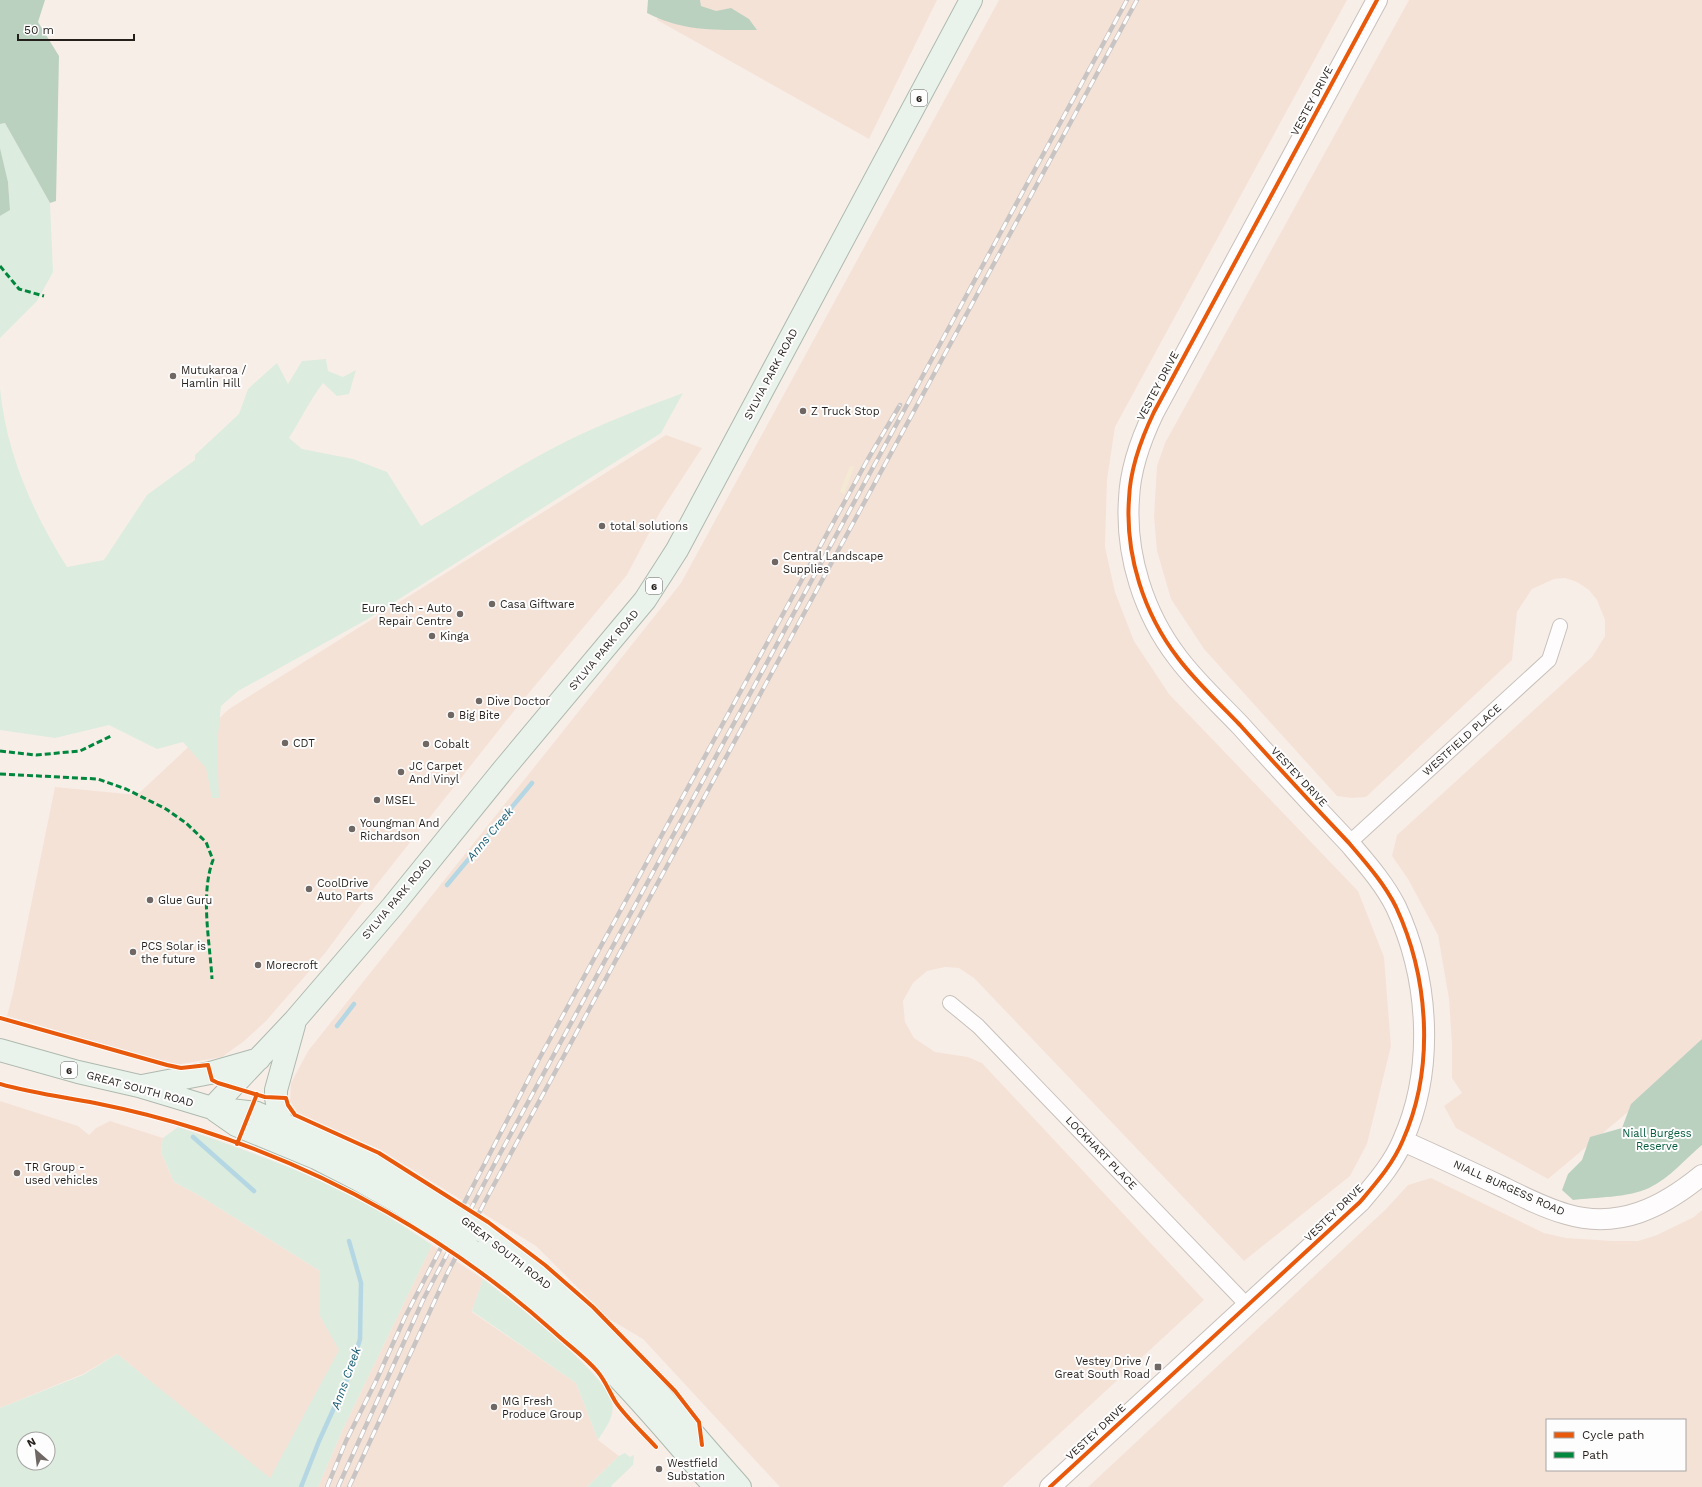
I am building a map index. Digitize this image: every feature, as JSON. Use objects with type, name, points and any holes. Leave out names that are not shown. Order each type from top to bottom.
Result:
[{"type":"main road","name":"SYLVIA PARK ROAD","points":[[212,1108],[260,1059],[295,1020],[392,907],[503,770],[645,600],[677,550],[971,0]]},
{"type":"main road","points":[[281,1122],[276,1098],[276,1090],[295,1020]]},
{"type":"main road","name":"GREAT SOUTH ROAD","points":[[0,1050],[78,1072],[139,1086],[212,1108],[257,1113],[353,1154],[388,1172],[482,1231],[537,1274],[604,1336],[668,1403],[740,1487]]},
{"type":"main road","points":[[139,1086],[210,1073],[260,1059]]},
{"type":"main road","name":"GREAT SOUTH ROAD","points":[[212,1108],[236,1125],[316,1158],[357,1179],[398,1202],[441,1229],[472,1251],[539,1304],[601,1360],[653,1415],[715,1487]]},
{"type":"street","name":"VESTEY DRIVE","points":[[1050,1487],[1360,1202],[1385,1173],[1403,1141],[1418,1098],[1424,1043],[1421,988],[1412,950],[1395,906],[1374,873],[1349,843],[1178,658],[1150,613],[1138,579],[1129,530],[1129,499],[1132,474],[1142,437],[1154,412],[1377,0]]},
{"type":"street","name":"WESTFIELD PLACE","points":[[1349,843],[1550,660],[1560,626]]},
{"type":"street","name":"LOCKHART PLACE","points":[[950,1003],[978,1026],[1248,1306]]},
{"type":"street","name":"NIALL BURGESS ROAD","points":[[1403,1141],[1542,1206],[1567,1215],[1585,1218],[1615,1218],[1643,1212],[1668,1200],[1702,1174]]},
{"type":"shaded area","points":[[665,0],[937,0],[869,139],[657,20]]},
{"type":"shaded area","points":[[999,0],[1347,0],[1115,427],[1107,480],[1105,547],[1115,592],[1134,641],[1169,694],[1358,891],[1384,957],[1391,1046],[1367,1144],[1350,1176],[1244,1261],[974,978],[959,968],[945,967],[927,971],[913,983],[903,1001],[905,1022],[914,1038],[935,1052],[968,1057],[982,1063],[1204,1300],[1002,1487],[780,1487],[643,1339],[609,1319],[536,1246],[379,1149],[299,1115],[290,1101],[291,1083],[308,1051],[681,583]]},
{"type":"shaded area","points":[[1409,0],[1702,0],[1702,1050],[1548,1179],[1456,1128],[1444,1106],[1462,1093],[1452,1078],[1452,1045],[1449,999],[1438,935],[1408,879],[1392,856],[1397,835],[1592,657],[1605,636],[1605,620],[1597,600],[1589,590],[1577,582],[1565,578],[1554,579],[1532,589],[1517,612],[1512,660],[1366,797],[1351,798],[1337,796],[1204,649],[1171,599],[1157,551],[1154,516],[1157,466],[1165,443]]},
{"type":"shaded area","points":[[666,435],[702,448],[659,514],[627,575],[514,711],[359,907],[326,952],[266,1021],[243,1042],[222,1057],[176,1065],[7,1016],[55,787],[137,795],[229,709]]},
{"type":"shaded area","points":[[0,1101],[78,1126],[89,1135],[96,1128],[110,1121],[163,1138],[161,1152],[174,1182],[195,1193],[320,1271],[320,1316],[340,1350],[270,1479],[117,1354],[83,1374],[0,1408]]},
{"type":"shaded area","points":[[1431,1178],[1544,1233],[1566,1238],[1613,1241],[1638,1241],[1657,1235],[1694,1217],[1702,1210],[1702,1487],[1088,1487],[1386,1209],[1408,1185]]},
{"type":"shaded area","points":[[432,1245],[483,1279],[472,1312],[576,1383],[598,1440],[619,1456],[587,1487],[318,1487],[342,1431]]},
{"type":"green space","points":[[0,0],[45,0],[38,22],[59,56],[56,201],[50,203],[5,123],[0,124]]},
{"type":"green space","points":[[648,0],[700,0],[701,6],[716,11],[731,8],[749,19],[757,30],[714,30],[674,24],[647,13]]},
{"type":"green space","points":[[5,123],[50,203],[53,272],[37,301],[0,338],[0,216],[10,210],[8,182],[0,148],[0,124]]},
{"type":"green space","points":[[0,148],[8,182],[10,210],[0,216]]},
{"type":"green space","points":[[326,359],[328,371],[343,377],[356,370],[349,394],[337,396],[323,383],[289,438],[302,449],[353,459],[387,472],[421,526],[510,472],[565,442],[608,422],[683,393],[661,433],[366,620],[238,691],[221,706],[217,744],[219,798],[212,798],[206,768],[183,742],[157,749],[109,725],[55,738],[0,730],[0,388],[8,436],[23,482],[32,504],[67,567],[104,560],[147,495],[195,460],[195,455],[239,414],[248,389],[277,363],[288,384],[302,361]]},
{"type":"green space","name":"Niall Burgess Reserve","points":[[1702,1039],[1702,1145],[1671,1174],[1649,1188],[1631,1194],[1573,1200],[1562,1190],[1568,1174],[1582,1160],[1590,1137],[1622,1128],[1631,1104]]},
{"type":"green space","points":[[178,1127],[276,1162],[324,1182],[386,1215],[432,1245],[342,1431],[318,1487],[0,1487],[0,1408],[83,1375],[117,1354],[270,1478],[339,1350],[320,1316],[320,1271],[195,1193],[174,1182],[161,1152],[163,1138]]},
{"type":"green space","points":[[483,1279],[534,1319],[576,1356],[594,1374],[606,1390],[612,1402],[613,1408],[611,1418],[598,1440],[576,1383],[472,1311]]},
{"type":"green space","points":[[625,1453],[630,1457],[634,1455],[633,1465],[611,1486],[612,1487],[587,1487],[619,1456]]},
{"type":"sand","points":[[850,466],[854,467],[844,494],[840,492]]},
{"type":"waterway","name":"Anns Creek","points":[[447,885],[532,783]]},
{"type":"waterway","name":"Anns Creek","points":[[337,1026],[354,1004]]},
{"type":"waterway","name":"Anns Creek","points":[[193,1137],[254,1191]]},
{"type":"waterway","name":"Anns Creek","points":[[301,1487],[319,1441],[349,1375],[360,1339],[361,1283],[349,1241]]},
{"type":"railway","points":[[338,1487],[424,1298],[495,1163],[1127,0]]},
{"type":"railway","points":[[349,1487],[448,1272],[490,1192],[1137,0]]},
{"type":"railway","points":[[327,1487],[346,1441],[376,1381],[405,1317],[539,1059],[868,459],[900,405]]},
{"type":"marked path","points":[[0,266],[19,289],[44,296]]},
{"type":"marked path","points":[[0,751],[36,755],[80,751],[111,736]]},
{"type":"marked path","points":[[0,774],[98,779],[126,789],[166,809],[186,823],[206,842],[213,860],[209,874],[206,904],[212,979]]},
{"type":"cycle path","points":[[1050,1487],[1360,1202],[1384,1173],[1399,1149],[1413,1112],[1420,1083],[1424,1053],[1424,1023],[1421,993],[1416,963],[1407,934],[1396,907],[1380,881],[1349,843],[1240,725],[1192,676],[1166,641],[1146,603],[1139,583],[1130,541],[1129,520],[1129,499],[1134,465],[1141,443],[1154,412],[1377,0]]},
{"type":"cycle path","points":[[0,1018],[167,1065],[181,1068],[208,1065],[212,1080],[265,1097],[286,1098],[288,1105],[295,1115],[379,1153],[488,1222],[545,1265],[593,1307],[675,1391],[699,1422],[702,1445]]},
{"type":"cycle path","points":[[0,1084],[161,1118],[200,1130],[296,1166],[388,1212],[432,1239],[474,1268],[515,1299],[582,1356],[600,1374],[623,1412],[656,1447]]},
{"type":"cycle path","points":[[237,1144],[257,1094]]},
{"type":"place","name":"Mutukaroa / Hamlin Hill","points":[[173,376]]},
{"type":"place","name":"Z Truck Stop","points":[[803,411]]},
{"type":"place","name":"total solutions","points":[[602,526]]},
{"type":"place","name":"Central Landscape Supplies","points":[[775,562]]},
{"type":"place","name":"Casa Giftware","points":[[492,604]]},
{"type":"place","name":"Euro Tech - Auto Repair Centre","points":[[460,614]]},
{"type":"place","name":"Kinga","points":[[432,636]]},
{"type":"place","name":"Dive Doctor","points":[[479,701]]},
{"type":"place","name":"Big Bite","points":[[451,715]]},
{"type":"place","name":"CDT","points":[[285,743]]},
{"type":"place","name":"Cobalt","points":[[426,744]]},
{"type":"place","name":"JC Carpet And Vinyl","points":[[401,772]]},
{"type":"place","name":"MSEL","points":[[377,800]]},
{"type":"place","name":"Youngman And Richardson","points":[[352,829]]},
{"type":"place","name":"CoolDrive Auto Parts","points":[[309,889]]},
{"type":"place","name":"Glue Guru","points":[[150,900]]},
{"type":"place","name":"PCS Solar is the future","points":[[133,952]]},
{"type":"place","name":"Morecroft","points":[[258,965]]},
{"type":"place","name":"TR Group - used vehicles","points":[[17,1173]]},
{"type":"place","name":"Vestey Drive / Great South Road","points":[[1158,1367]]},
{"type":"place","name":"MG Fresh Produce Group","points":[[494,1407]]},
{"type":"place","name":"Westfield Substation","points":[[659,1469]]}]
